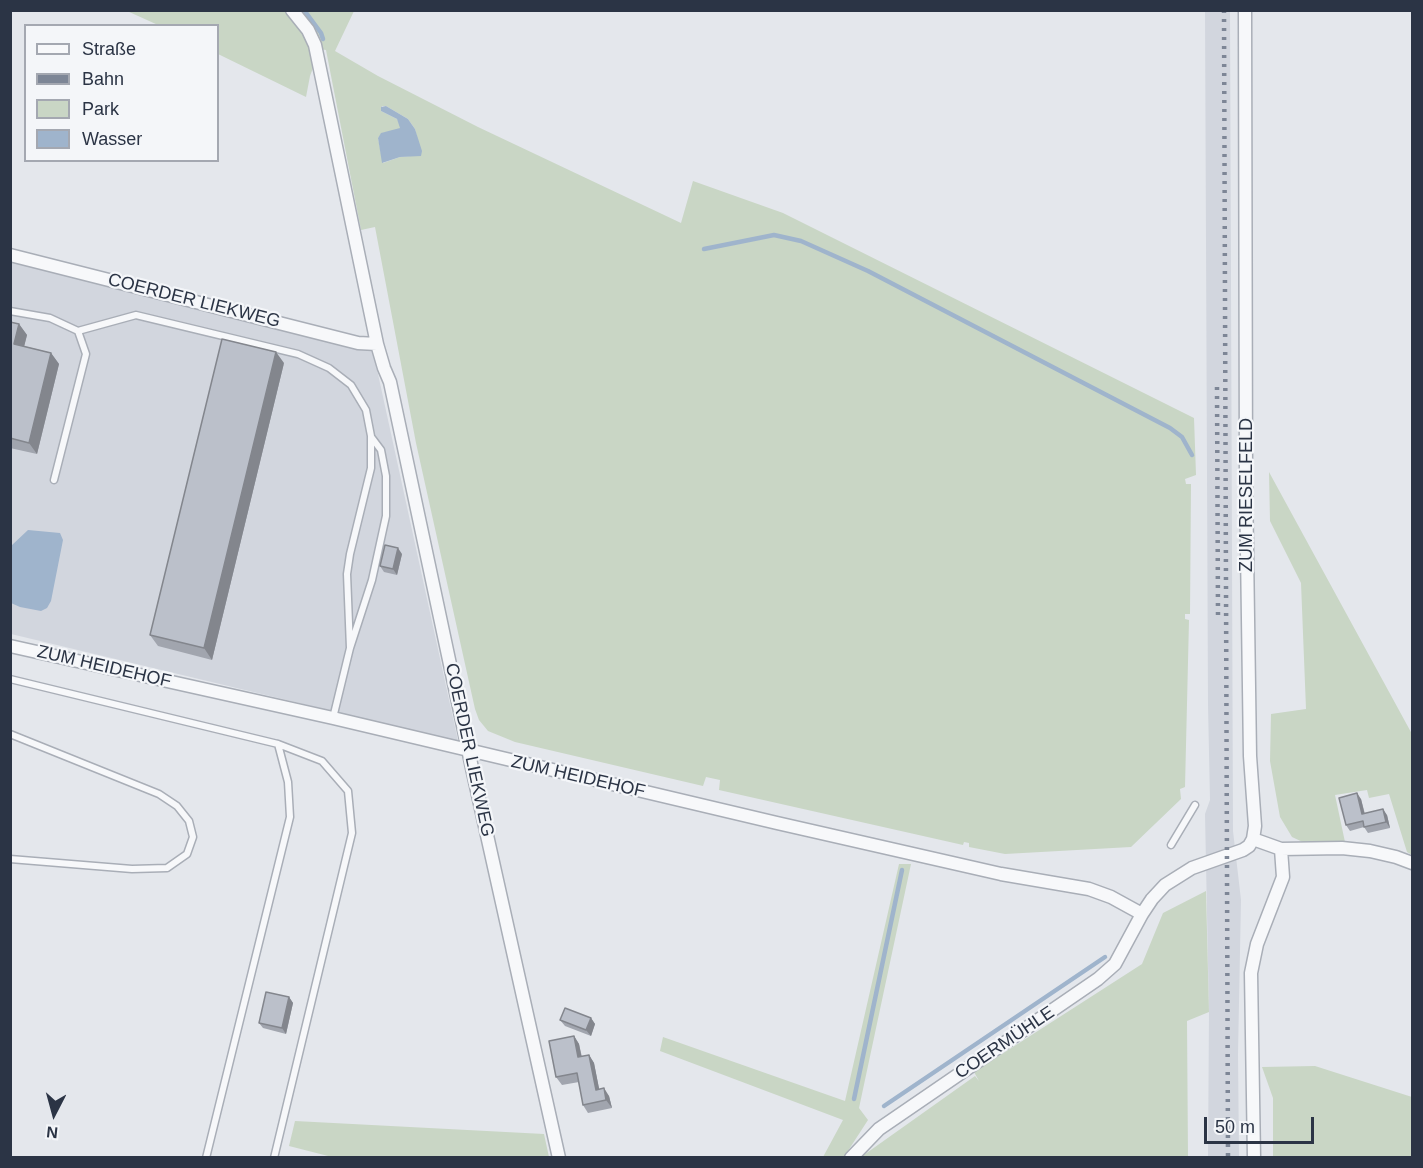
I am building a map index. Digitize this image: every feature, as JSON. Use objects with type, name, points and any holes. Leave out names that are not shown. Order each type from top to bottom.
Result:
[{"type":"street","name":"COERDER LIEKWEG","points":[[292,10],[308,30],[315,45],[378,344],[390,382],[468,751],[559,1158]]},
{"type":"street","name":"ZUM RIESELFELD","points":[[1245,10],[1246,481],[1250,756],[1256,826],[1253,839]]},
{"type":"street","name":"COERDER LIEKWEG","points":[[10,255],[358,343],[378,344]]},
{"type":"street","name":"ZUM HEIDEHOF","points":[[10,646],[333,718],[1001,874],[1089,889],[1112,897],[1142,914]]},
{"type":"street","points":[[1142,914],[1160,890],[1177,876],[1215,858],[1243,850],[1253,839],[1281,849],[1342,848],[1370,851],[1413,864]]},
{"type":"street","points":[[1254,1158],[1251,973],[1257,944],[1283,878],[1281,849]]},
{"type":"street","name":"COERMÜHLE","points":[[850,1158],[879,1129],[1098,979],[1114,964],[1142,914]]},
{"type":"lane","points":[[10,311],[50,318],[78,331],[136,315],[298,354],[329,368],[351,385],[366,410],[371,436],[371,468],[347,574],[350,648]]},
{"type":"lane","points":[[54,480],[86,354],[78,331]]},
{"type":"lane","points":[[333,718],[350,648],[372,580],[386,516],[386,476],[381,450],[371,436]]},
{"type":"lane","points":[[10,679],[278,744],[322,761],[348,791],[352,833],[274,1158]]},
{"type":"lane","points":[[10,734],[159,794],[177,806],[189,821],[193,837],[187,854],[167,868],[132,869],[10,858]]},
{"type":"lane","points":[[207,1158],[290,817],[288,782],[278,744]]},
{"type":"lane","points":[[1171,844],[1195,805]]},
{"type":"shaded area","points":[[1230,10],[1233,831],[1241,900],[1238,1054],[1239,1157],[1208,1157],[1209,1012],[1205,814],[1210,800],[1205,11]]},
{"type":"shaded area","points":[[11,261],[373,351],[458,741],[11,634]]},
{"type":"green space","points":[[127,11],[354,11],[335,51],[378,76],[478,127],[681,223],[693,181],[783,213],[1194,418],[1196,475],[1185,479],[1186,484],[1191,484],[1190,614],[1185,614],[1185,619],[1189,620],[1185,787],[1180,789],[1181,799],[1131,847],[1005,854],[969,847],[969,843],[964,842],[963,845],[719,790],[720,780],[706,777],[703,786],[515,742],[488,731],[479,720],[475,709],[416,443],[375,227],[361,230],[326,50],[320,49],[310,76],[306,97],[219,54],[219,24],[156,24]],"holes":[[[382,106],[408,119],[415,129],[421,155],[400,157],[383,163],[378,138],[382,133],[397,131],[400,124],[397,119],[381,111]]]},
{"type":"green space","points":[[1269,472],[1412,734],[1412,855],[1407,852],[1389,794],[1369,798],[1367,790],[1335,795],[1345,842],[1307,844],[1292,837],[1280,817],[1270,761],[1271,714],[1306,709],[1301,583],[1270,521]]},
{"type":"green space","points":[[899,864],[911,864],[859,1108],[868,1120],[844,1157],[823,1157],[843,1120],[660,1051],[663,1037],[845,1101]]},
{"type":"green space","points":[[1206,891],[1209,1012],[1187,1021],[1188,1157],[861,1157],[975,1076],[979,1081],[974,1072],[1142,964],[1163,913]]},
{"type":"green space","points":[[1315,1066],[1412,1097],[1412,1157],[1273,1157],[1273,1098],[1262,1067]]},
{"type":"green space","points":[[295,1121],[544,1134],[549,1157],[332,1157],[289,1146]]},
{"type":"water","points":[[386,106],[408,119],[415,129],[422,151],[421,156],[400,157],[382,163],[378,138],[381,133],[400,128],[397,119],[381,111],[381,107]]},
{"type":"water","points":[[28,530],[60,533],[63,540],[51,601],[47,608],[41,611],[11,603],[11,546]]},
{"type":"building","points":[[10,322],[19,324],[14,344],[51,353],[29,443],[10,438]]},
{"type":"building","points":[[222,339],[276,352],[204,648],[150,635]]},
{"type":"building","points":[[385,545],[398,548],[393,569],[380,566]]},
{"type":"building","points":[[1357,793],[1362,814],[1383,809],[1386,822],[1364,827],[1363,821],[1346,825],[1339,798]]},
{"type":"building","points":[[266,992],[289,997],[282,1028],[259,1023]]},
{"type":"building","points":[[565,1008],[591,1018],[586,1030],[560,1020]]},
{"type":"building","points":[[574,1036],[578,1057],[589,1055],[596,1090],[604,1088],[606,1100],[583,1105],[577,1073],[556,1077],[549,1041]]},
{"type":"waterway","points":[[304,10],[323,39]]},
{"type":"waterway","points":[[704,249],[774,235],[801,241],[868,271],[1170,428],[1182,437],[1192,455]]},
{"type":"waterway","points":[[854,1099],[902,870]]},
{"type":"waterway","points":[[884,1106],[1105,957]]},
{"type":"railway","points":[[1224,10],[1228,1158]]},
{"type":"railway","points":[[1217,387],[1218,615]]}]
